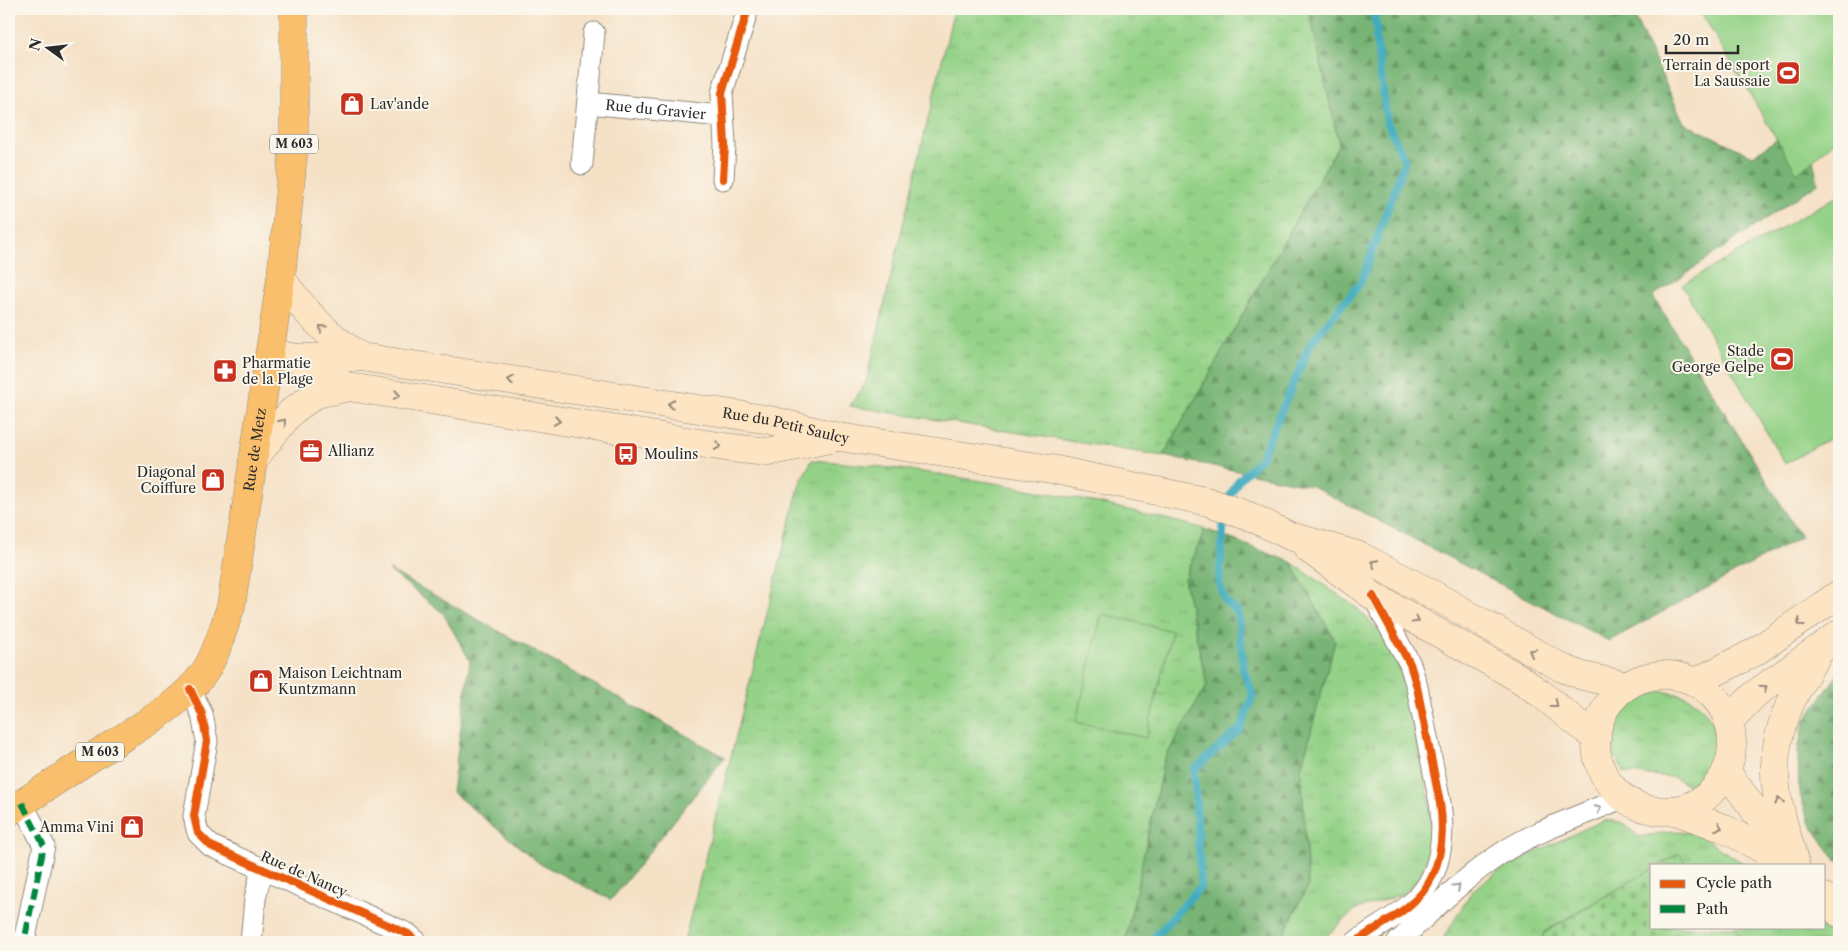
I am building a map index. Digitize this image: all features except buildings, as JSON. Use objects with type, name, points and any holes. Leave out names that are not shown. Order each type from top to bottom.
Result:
[{"type":"main road","name":"Rue de Metz","points":[[190,689],[204,673],[215,653],[231,606],[254,460],[281,278],[294,145],[294,9]]},
{"type":"main road","name":"Rue du Petit Saulcy","points":[[281,278],[299,304],[322,330],[361,357]]},
{"type":"main road","name":"Rue du Petit Saulcy","points":[[270,353],[296,358],[361,357],[770,420],[839,437]]},
{"type":"main road","name":"Rue du Petit Saulcy","points":[[296,358],[322,375],[349,387],[740,449],[768,452],[839,437]]},
{"type":"main road","name":"Rue du Petit Saulcy","points":[[254,460],[291,412],[316,394],[349,387]]},
{"type":"main road","points":[[839,437],[1051,469],[1130,484],[1209,502],[1249,516],[1290,536],[1373,596],[1517,677],[1597,739]]},
{"type":"main road","points":[[1290,536],[1360,556],[1434,595],[1562,668],[1583,676],[1627,686]]},
{"type":"main road","points":[[1696,682],[1754,652],[1839,594]]},
{"type":"main road","points":[[1729,721],[1755,694],[1831,640]]},
{"type":"main road","points":[[1794,864],[1776,788],[1777,743],[1790,700],[1831,640]]},
{"type":"main road","points":[[1672,675],[1696,682],[1710,692],[1721,706],[1729,721],[1732,753],[1726,771],[1718,784],[1706,797],[1690,806],[1673,810],[1656,810],[1639,806],[1624,797],[1612,786],[1602,771],[1597,739],[1601,718],[1608,706],[1627,686],[1649,676],[1672,675]]},
{"type":"main road","name":"M 603","points":[[16,807],[147,722],[190,689]]},
{"type":"main road","points":[[1726,771],[1793,864]]},
{"type":"main road","points":[[1673,810],[1723,828],[1792,864]]},
{"type":"main road","points":[[1826,899],[1839,913]]},
{"type":"street","name":"Rue du Gravier","points":[[724,180],[725,145],[722,93],[748,9]]},
{"type":"street","name":"Rue du Gravier","points":[[582,164],[594,33]]},
{"type":"street","name":"Rue du Gravier","points":[[588,103],[722,116]]},
{"type":"street","points":[[1356,942],[1413,902],[1428,885],[1438,862],[1443,820],[1417,687],[1410,664],[1373,596]]},
{"type":"street","name":"Rue de Nancy","points":[[190,689],[202,714],[207,741],[194,816],[198,833],[211,846],[408,934],[417,942]]},
{"type":"street","points":[[1398,942],[1462,882],[1496,856],[1538,833],[1624,797]]},
{"type":"street","points":[[16,807],[44,846],[24,942]]},
{"type":"street","points":[[252,942],[255,899],[262,868]]},
{"type":"street","points":[[1416,942],[1422,921]]},
{"type":"green space","points":[[954,9],[1309,9],[1339,144],[1163,456],[850,406],[866,382]]},
{"type":"green space","points":[[1309,9],[1631,9],[1684,123],[1753,156],[1804,119],[1818,183],[1653,296],[1801,537],[1609,641],[1312,486],[1163,456],[1339,144]]},
{"type":"green space","name":"Terrain de sport La Saussaie","points":[[1699,9],[1839,9],[1839,138],[1797,173]]},
{"type":"green space","name":"Stade George Gelpe","points":[[1839,195],[1839,433],[1785,464],[1682,285]]},
{"type":"green space","points":[[812,460],[912,471],[1010,486],[1108,505],[1205,529],[1184,579],[1207,685],[1164,760],[1125,942],[684,942],[800,483]]},
{"type":"green space","points":[[1205,529],[1291,562],[1335,641],[1301,769],[1308,885],[1280,942],[1125,942],[1164,760],[1207,685],[1184,579]]},
{"type":"green space","points":[[1291,562],[1357,608],[1387,639],[1403,675],[1430,803],[1432,841],[1420,878],[1403,894],[1355,910],[1320,942],[1280,942],[1308,885],[1301,769],[1335,641]]},
{"type":"green space","points":[[389,570],[725,757],[611,900],[539,863],[452,792],[470,661],[443,613]]},
{"type":"green space","points":[[1102,614],[1172,631],[1146,738],[1076,722]]},
{"type":"green space","points":[[1839,673],[1839,861],[1836,861],[1809,822],[1799,792],[1798,751],[1804,721]]},
{"type":"green space","points":[[1662,691],[1689,698],[1701,707],[1709,717],[1714,729],[1713,754],[1708,766],[1689,786],[1673,777],[1625,773],[1614,754],[1615,731],[1623,714],[1636,702]]},
{"type":"green space","points":[[1604,820],[1622,822],[1639,837],[1673,831],[1693,832],[1744,864],[1686,864],[1679,853],[1661,864],[1650,864],[1650,870],[1544,932],[1542,942],[1441,942],[1472,891],[1505,866]]},
{"type":"green space","points":[[1679,853],[1686,864],[1661,864]]},
{"type":"green space","points":[[1650,870],[1650,928],[1736,928],[1746,942],[1542,942],[1544,933]]},
{"type":"green space","points":[[1736,928],[1824,928],[1836,942],[1746,942]]},
{"type":"waterway","points":[[1150,942],[1201,886],[1194,770],[1241,728],[1253,695],[1244,672],[1238,612],[1225,601],[1219,583],[1225,506],[1238,481],[1261,458],[1311,343],[1361,282],[1405,161],[1387,122],[1376,38],[1377,29],[1372,9]]},
{"type":"marked path","points":[[22,803],[44,846],[24,942]]},
{"type":"cycle path","points":[[723,179],[725,145],[722,93],[748,9]]},
{"type":"cycle path","points":[[1356,942],[1399,913],[1422,892],[1430,881],[1435,869],[1439,856],[1442,829],[1440,803],[1417,687],[1410,664],[1373,596]]},
{"type":"cycle path","points":[[190,689],[202,714],[207,741],[194,816],[198,833],[211,846],[408,934],[417,942]]},
{"type":"place","name":"Terrain de sport La Saussaie","points":[[1788,73]]},
{"type":"place","name":"Lav'ande","points":[[352,104]]},
{"type":"place","name":"Stade George Gelpe","points":[[1782,359]]},
{"type":"place","name":"Pharmatie de la Plage","points":[[225,371]]},
{"type":"place","name":"Allianz","points":[[311,451]]},
{"type":"place","name":"Moulins","points":[[626,454]]},
{"type":"place","name":"Diagonal Coiffure","points":[[213,480]]},
{"type":"place","name":"Maison Leichtnam Kuntzmann","points":[[261,681]]},
{"type":"place","name":"Amma Vini","points":[[132,827]]}]
